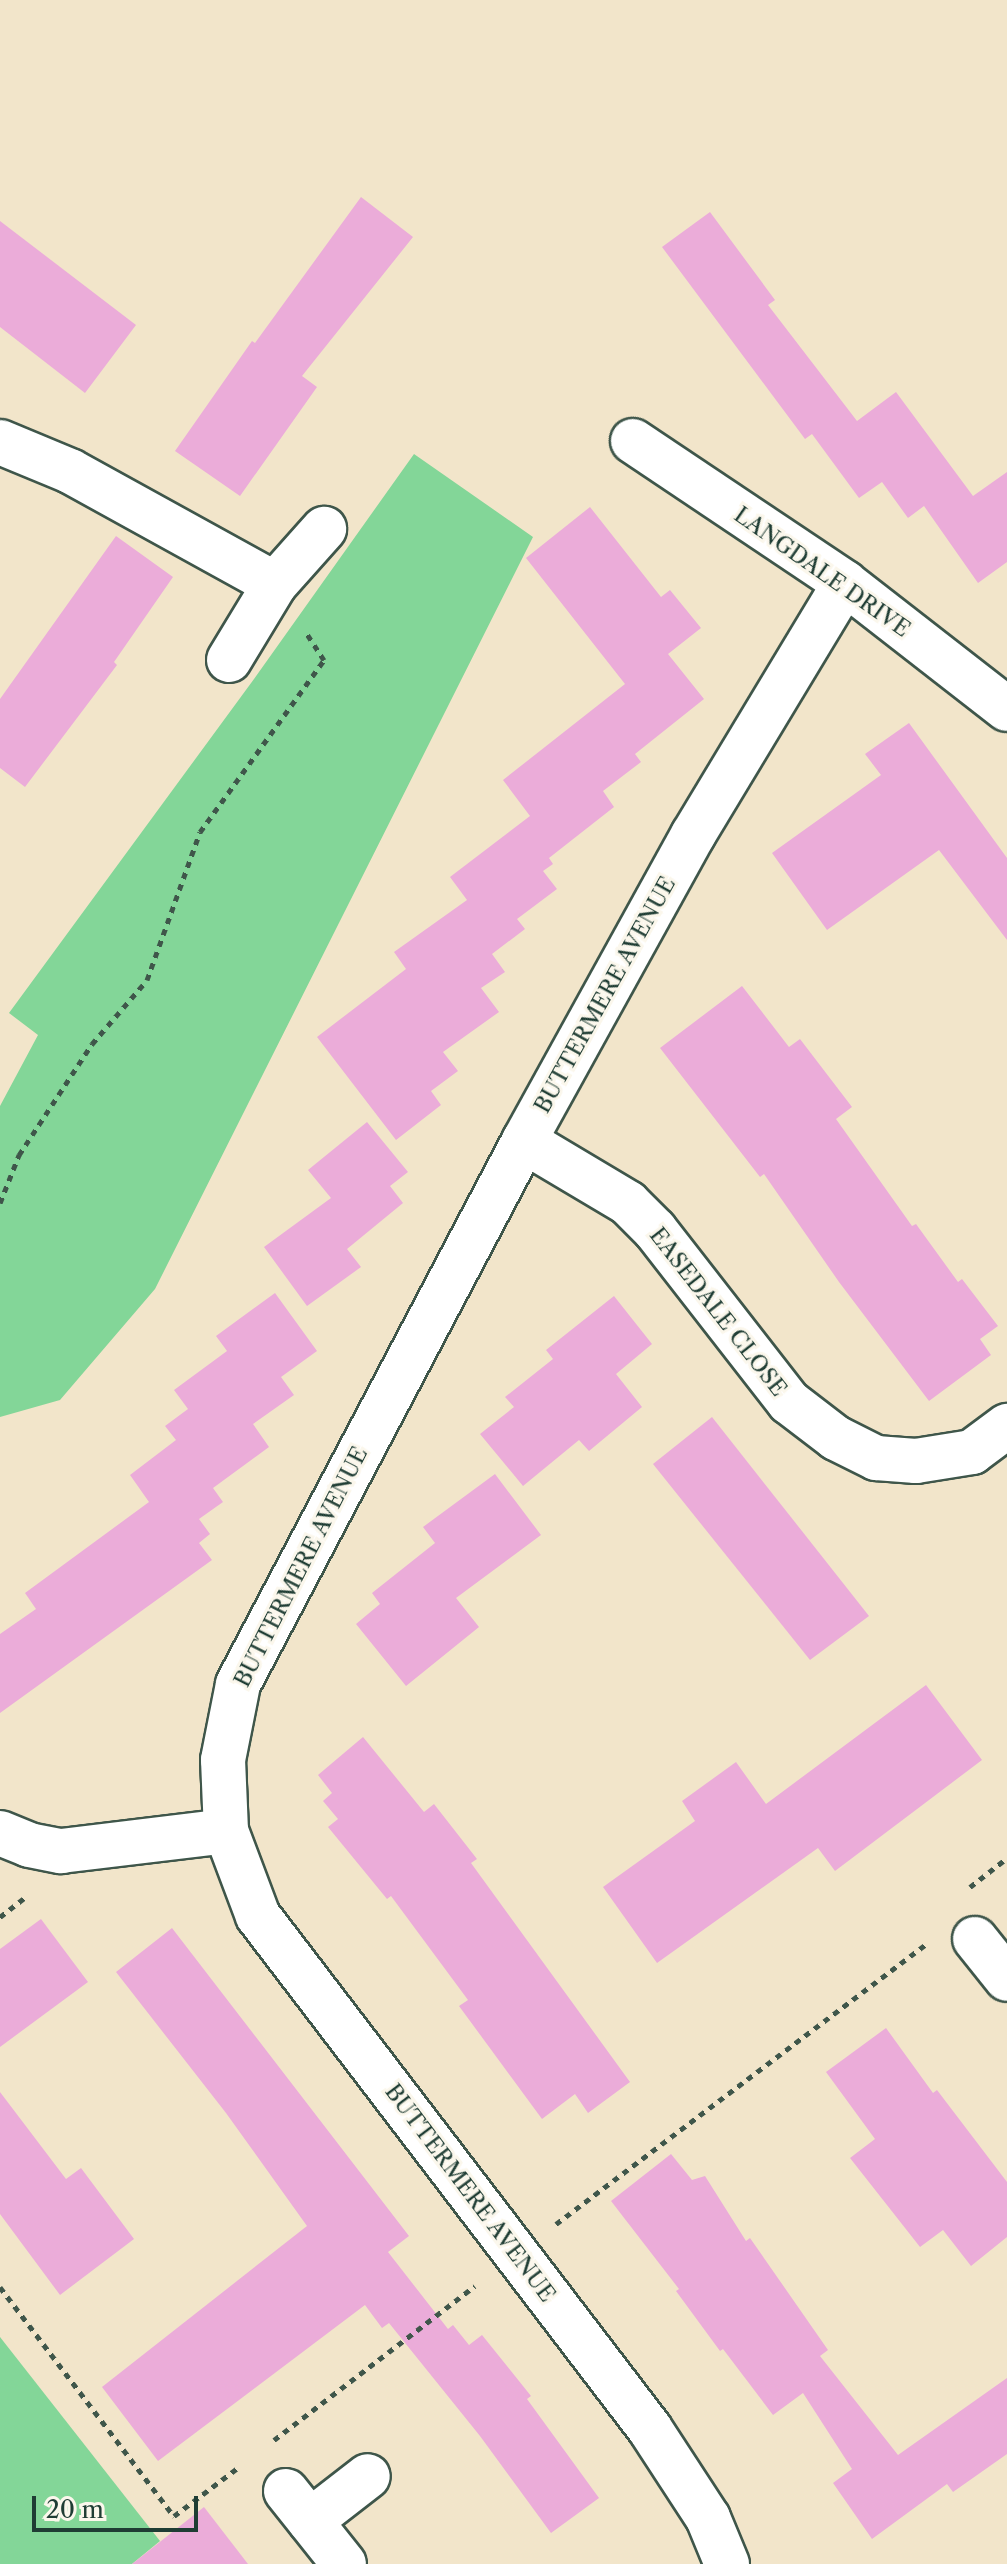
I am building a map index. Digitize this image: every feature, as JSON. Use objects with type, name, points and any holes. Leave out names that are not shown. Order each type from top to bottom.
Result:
[{"type":"street","name":"LANGDALE DRIVE","points":[[633,441],[845,583],[1007,709]]},
{"type":"street","points":[[0,442],[70,471],[275,584]]},
{"type":"street","points":[[229,660],[275,584],[324,529]]},
{"type":"street","name":"BUTTERMERE AVENUE","points":[[727,2564],[708,2518],[650,2429],[258,1916],[226,1831],[223,1760],[238,1684],[524,1141],[693,835],[845,583]]},
{"type":"street","name":"EASEDALE CLOSE","points":[[524,1141],[628,1203],[655,1230],[789,1402],[836,1438],[876,1458],[916,1461],[972,1452],[1007,1426]]},
{"type":"street","points":[[0,1833],[29,1845],[61,1851],[226,1831]]},
{"type":"street","points":[[975,1939],[1007,1979]]},
{"type":"street","points":[[344,2564],[298,2506],[368,2476]]},
{"type":"path","points":[[0,1203],[19,1155],[92,1044],[147,980],[200,832],[324,660],[275,584]]},
{"type":"path","points":[[272,2442],[932,1940]]},
{"type":"path","points":[[0,2287],[174,2516],[247,2461]]},
{"type":"green space","points":[[414,454],[533,537],[155,1289],[60,1400],[0,1417],[0,1106],[38,1035],[9,1013],[254,679]]},
{"type":"green space","points":[[0,2337],[160,2541],[132,2564],[0,2564]]},
{"type":"building","points":[[361,197],[413,237],[302,376],[317,387],[240,496],[175,451],[252,341],[255,343]]},
{"type":"building","points":[[710,212],[775,300],[768,305],[857,421],[896,392],[973,496],[1007,472],[1007,562],[978,583],[924,506],[908,518],[882,482],[859,498],[812,434],[805,439],[662,247]]},
{"type":"building","points":[[0,221],[136,325],[85,393],[0,327]]},
{"type":"building","points":[[590,507],[661,597],[670,590],[701,628],[668,654],[704,699],[635,754],[641,762],[603,791],[614,807],[549,858],[553,864],[543,871],[557,889],[517,919],[525,929],[492,954],[505,972],[481,988],[499,1012],[443,1052],[458,1071],[431,1091],[441,1105],[396,1140],[317,1037],[406,969],[394,952],[467,900],[450,877],[530,816],[503,780],[625,684],[526,558]]},
{"type":"building","points":[[116,536],[173,577],[114,662],[117,665],[25,787],[0,768],[0,699]]},
{"type":"building","points":[[909,723],[1007,858],[1007,940],[939,850],[827,930],[772,853],[881,775],[865,754]]},
{"type":"building","points":[[742,986],[789,1047],[800,1039],[852,1107],[836,1119],[912,1226],[916,1224],[958,1282],[962,1279],[998,1326],[980,1339],[991,1355],[929,1401],[839,1282],[764,1174],[760,1177],[660,1048]]},
{"type":"building","points":[[367,1122],[408,1172],[390,1186],[403,1203],[347,1249],[361,1267],[307,1306],[264,1247],[331,1198],[308,1170]]},
{"type":"building","points":[[275,1293],[317,1351],[281,1377],[294,1395],[253,1424],[269,1447],[213,1488],[223,1502],[199,1519],[210,1534],[199,1543],[212,1560],[0,1713],[0,1634],[36,1609],[25,1593],[149,1502],[130,1475],[176,1440],[165,1426],[188,1409],[174,1390],[227,1351],[216,1336]]},
{"type":"building","points":[[614,1296],[652,1344],[616,1374],[642,1407],[589,1451],[579,1440],[523,1486],[480,1434],[514,1407],[505,1397],[553,1359],[546,1350]]},
{"type":"building","points":[[712,1417],[869,1616],[810,1660],[653,1464]]},
{"type":"building","points":[[495,1474],[541,1535],[456,1598],[479,1627],[406,1686],[356,1624],[380,1604],[372,1593],[435,1543],[423,1527]]},
{"type":"building","points":[[926,1685],[982,1760],[835,1871],[818,1848],[657,1963],[603,1887],[695,1821],[682,1801],[736,1762],[766,1804]]},
{"type":"building","points":[[363,1737],[424,1812],[434,1804],[477,1859],[471,1863],[630,2082],[588,2113],[575,2094],[542,2119],[459,2006],[468,2000],[391,1896],[387,1899],[328,1827],[338,1819],[323,1801],[332,1793],[318,1775]]},
{"type":"building","points":[[41,1919],[88,1982],[0,2047],[0,1949]]},
{"type":"building","points":[[172,1928],[409,2236],[388,2252],[448,2329],[453,2325],[469,2345],[482,2335],[531,2396],[527,2399],[599,2498],[551,2533],[480,2436],[389,2323],[382,2328],[365,2305],[158,2461],[102,2387],[307,2226],[226,2113],[116,1972]]},
{"type":"building","points":[[886,2028],[933,2093],[937,2090],[1007,2182],[1007,2237],[971,2266],[943,2230],[920,2247],[850,2158],[875,2139],[826,2072]]},
{"type":"building","points":[[0,2092],[66,2179],[81,2168],[134,2239],[60,2295],[0,2214]]},
{"type":"building","points":[[671,2154],[692,2180],[705,2176],[746,2241],[750,2238],[828,2350],[820,2356],[898,2455],[1007,2378],[1007,2454],[953,2492],[947,2484],[872,2539],[833,2483],[852,2469],[803,2393],[773,2415],[723,2349],[720,2351],[676,2291],[679,2289],[611,2201]]},
{"type":"building","points":[[204,2507],[248,2564],[132,2564]]}]
